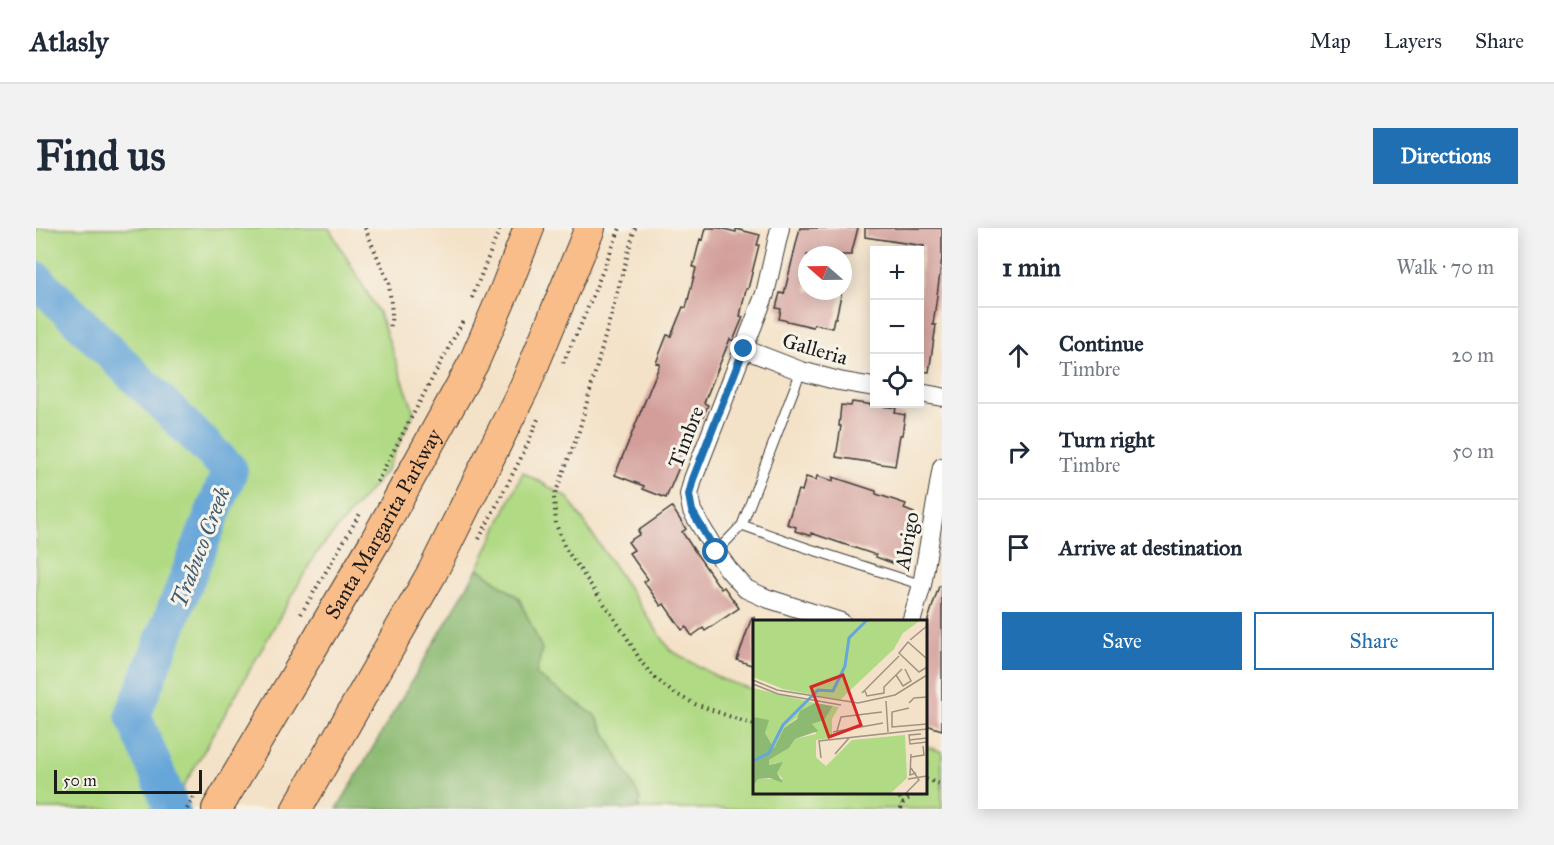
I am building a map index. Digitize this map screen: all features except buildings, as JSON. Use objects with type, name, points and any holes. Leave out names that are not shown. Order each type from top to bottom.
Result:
[{"type":"main road","name":"Santa Margarita Parkway","points":[[217,809],[374,543],[474,362],[529,228]]},
{"type":"main road","points":[[297,809],[432,573],[525,386],[590,228]]},
{"type":"street","name":"Timbre","points":[[780,228],[765,294],[693,479],[689,495],[692,511],[716,552],[746,589],[766,598],[838,620]]},
{"type":"street","name":"Galleria","points":[[744,349],[801,371],[870,386]]},
{"type":"street","points":[[924,394],[942,397]]},
{"type":"street","name":"Abrigo","points":[[911,620],[922,585],[942,467]]},
{"type":"lane","points":[[716,552],[742,525],[801,371]]},
{"type":"lane","points":[[742,525],[922,585]]},
{"type":"path","points":[[365,228],[389,284],[392,313],[390,330]]},
{"type":"path","points":[[471,303],[500,228]]},
{"type":"path","points":[[635,228],[579,430],[554,497],[556,524],[565,548],[623,631],[642,663],[654,677],[672,692],[695,704],[753,725]]},
{"type":"path","points":[[373,489],[466,314]]},
{"type":"path","points":[[927,779],[942,784]]},
{"type":"path","points":[[927,784],[931,781]]},
{"type":"path","points":[[901,807],[914,794]]},
{"type":"green space","points":[[36,228],[329,228],[379,313],[414,412],[386,471],[315,555],[171,809],[36,809]]},
{"type":"green space","points":[[523,472],[568,498],[670,650],[721,679],[753,690],[753,794],[927,794],[927,746],[942,752],[942,809],[638,809],[640,798],[596,716],[536,675],[519,598],[478,568]]},
{"type":"green space","points":[[478,568],[519,598],[542,649],[536,675],[596,716],[640,798],[638,809],[337,809]]},
{"type":"waterway","name":"Trabuco Creek","points":[[36,279],[230,470],[133,715],[172,809]]},
{"type":"route","points":[[716,552],[692,511],[689,495],[693,479],[744,349]]}]
